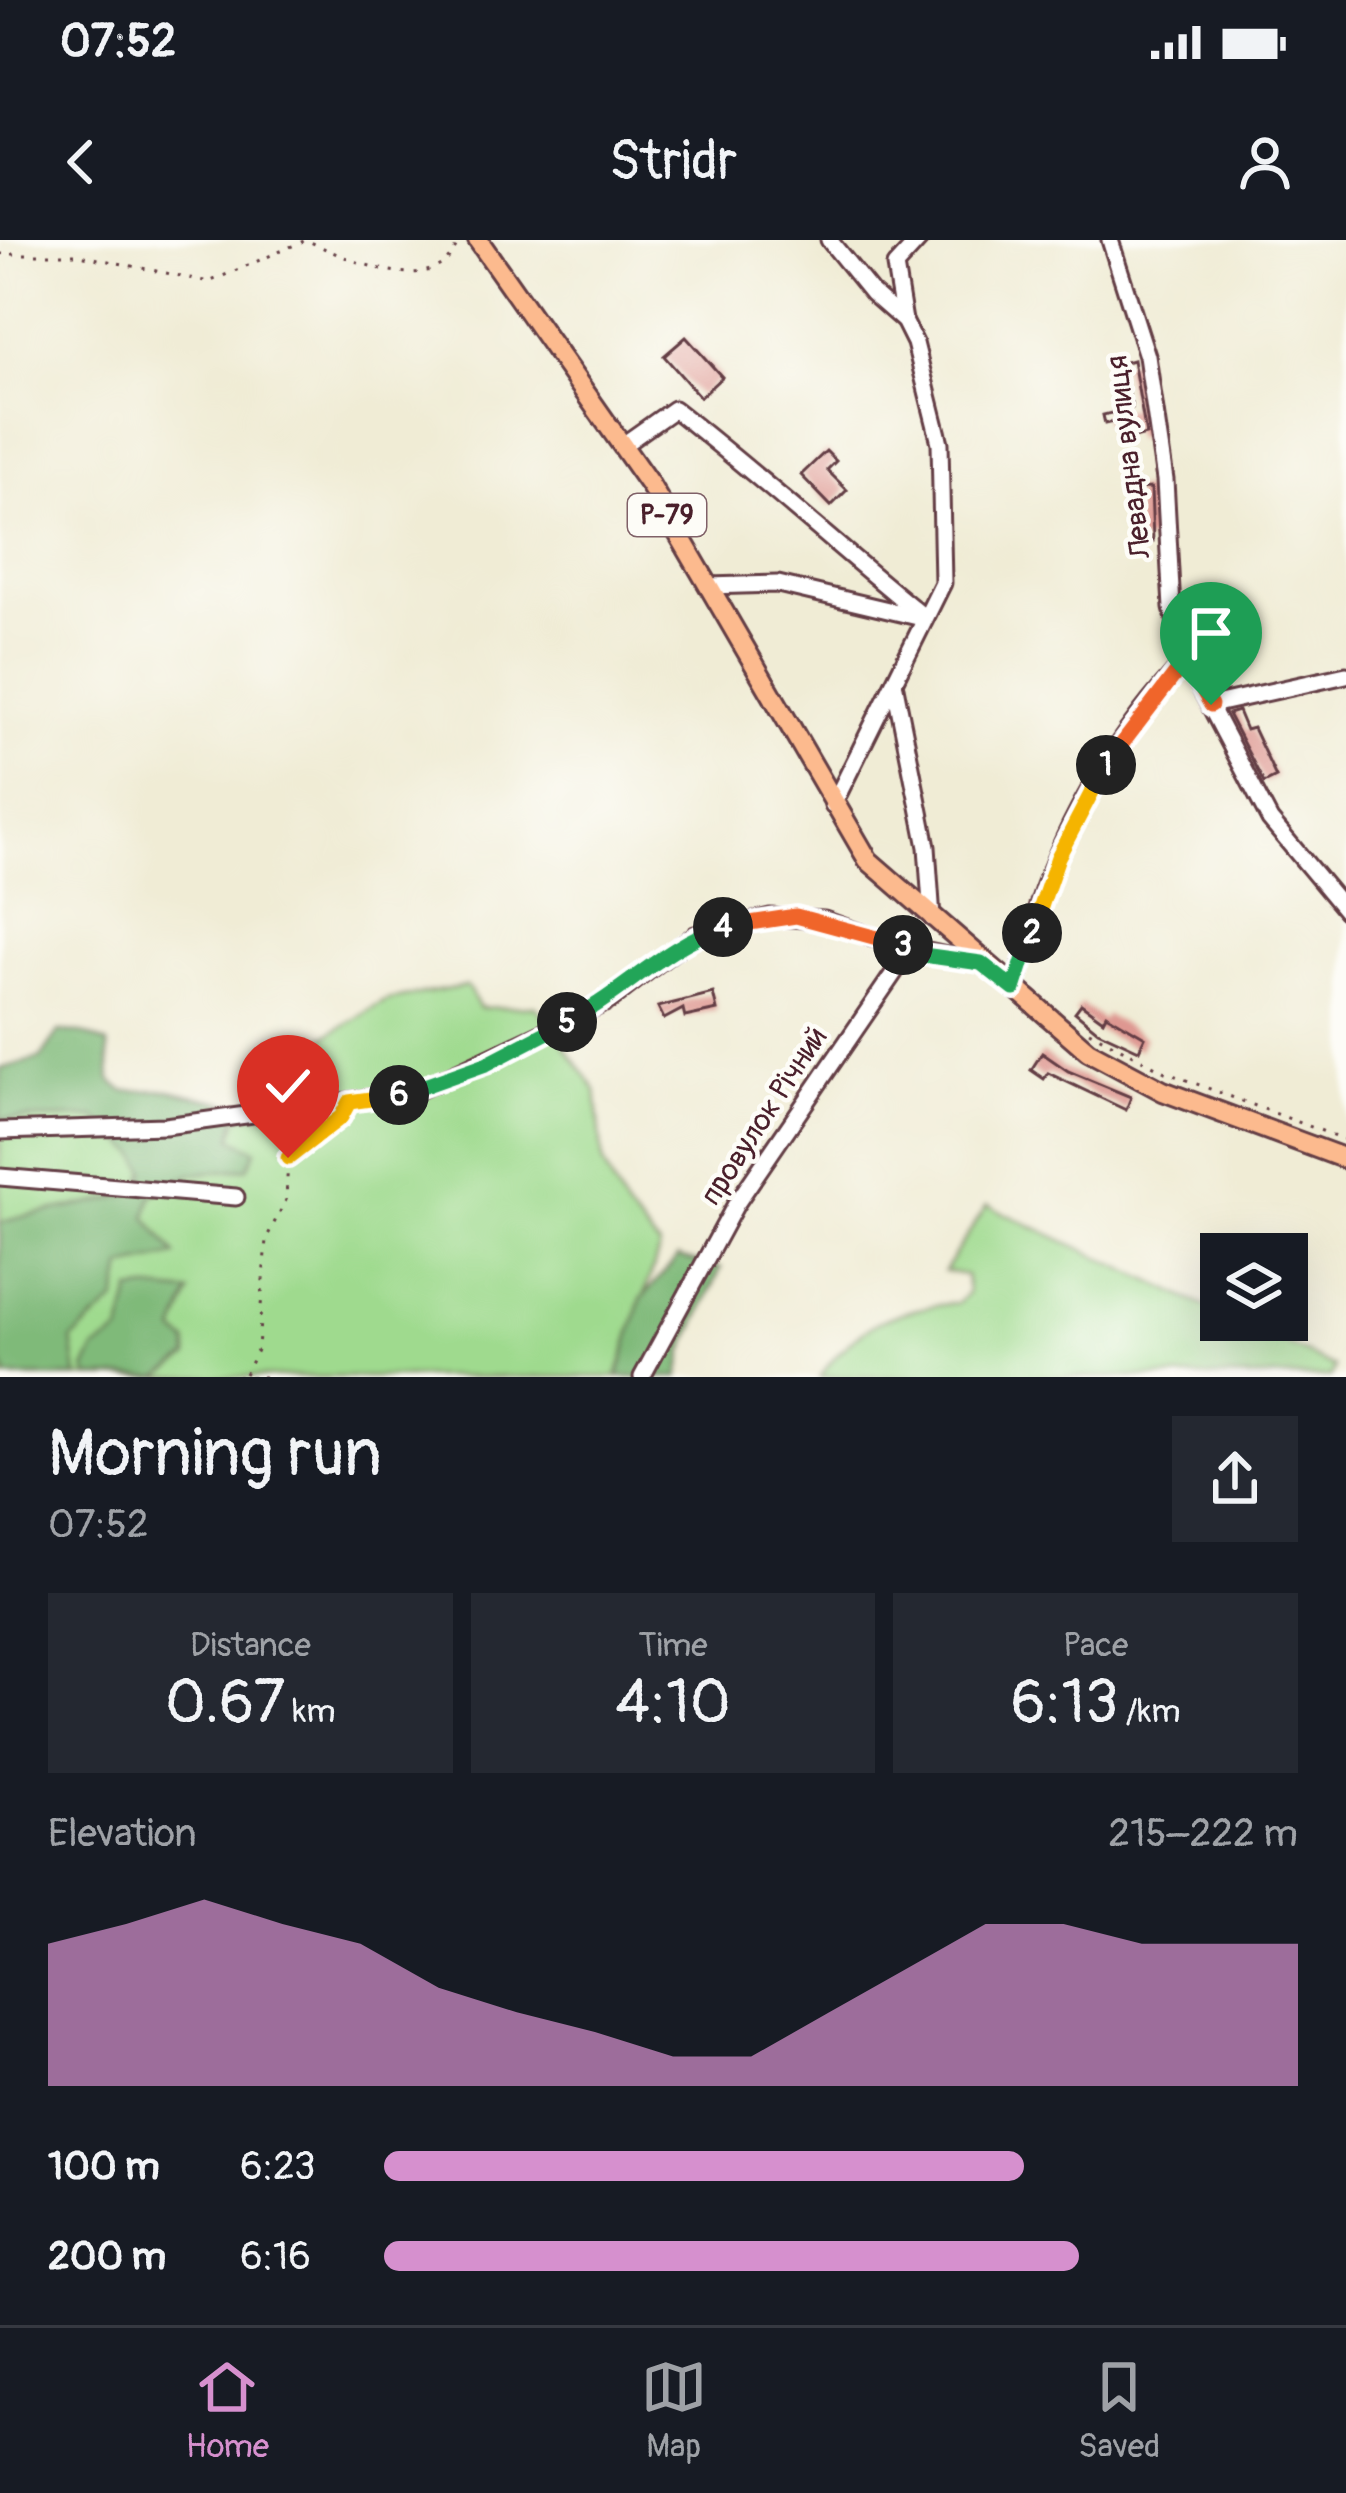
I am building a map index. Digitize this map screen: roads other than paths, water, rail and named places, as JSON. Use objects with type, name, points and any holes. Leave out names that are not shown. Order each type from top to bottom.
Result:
[{"type":"main road","name":"Р-79","points":[[478,240],[623,445],[868,860],[981,963],[1088,1051],[1163,1091],[1346,1159]]},
{"type":"street","points":[[829,240],[872,293],[904,321]]},
{"type":"street","points":[[833,806],[943,583],[940,442],[904,321],[895,266],[919,240]]},
{"type":"street","name":"Левадна вулиця","points":[[1111,240],[1148,356],[1165,480],[1172,608],[1186,660],[1238,767],[1270,820],[1346,910]]},
{"type":"street","points":[[623,445],[674,409],[747,463],[925,618]]},
{"type":"street","points":[[708,586],[778,584],[925,618]]},
{"type":"street","points":[[1014,989],[1037,910],[1083,801],[1126,733],[1186,660]]},
{"type":"street","points":[[1211,705],[1346,675]]},
{"type":"street","points":[[895,687],[927,847],[933,921]]},
{"type":"street","points":[[0,1131],[165,1126],[416,1092],[486,1064],[609,1001],[695,935],[770,917],[810,918],[923,955],[981,963]]},
{"type":"street","name":"провулок Рiчний","points":[[641,1377],[736,1204],[807,1096],[898,967],[923,955]]},
{"type":"street","points":[[0,1177],[236,1197]]}]
